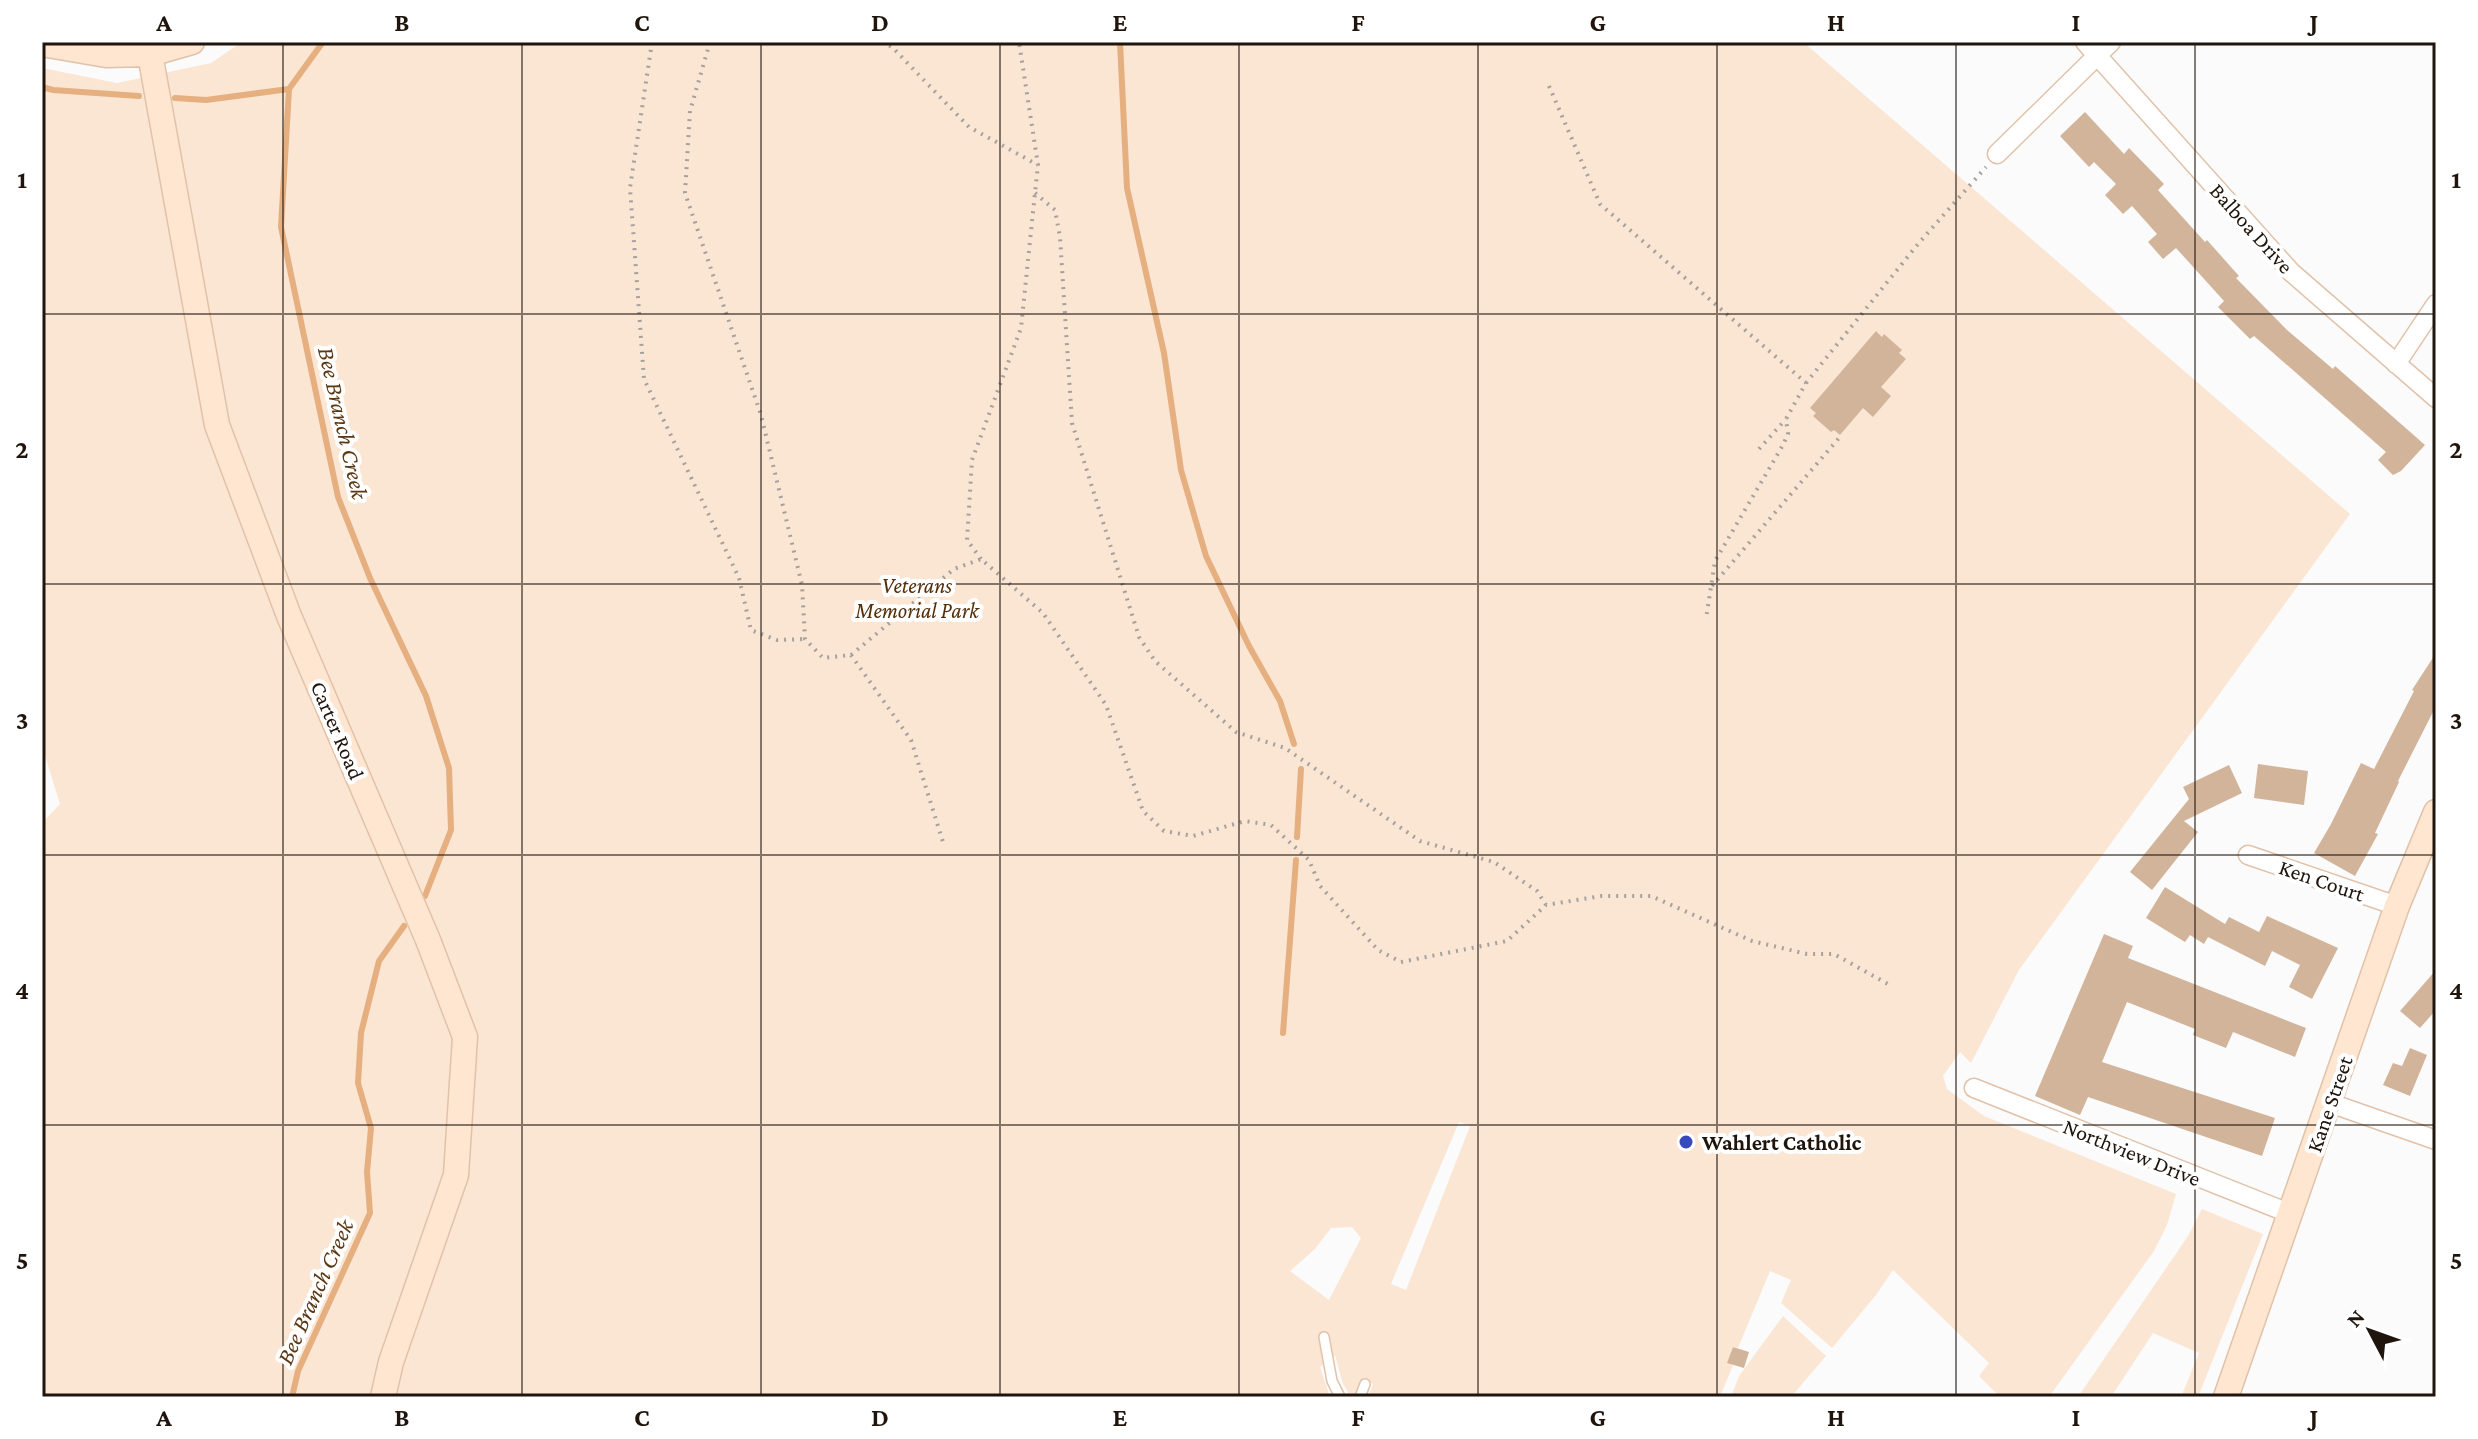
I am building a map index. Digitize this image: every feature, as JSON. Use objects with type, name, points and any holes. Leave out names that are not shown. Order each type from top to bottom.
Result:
[{"type":"street","points":[[42,44],[106,55],[150,54],[192,42]]},
{"type":"street","points":[[1997,154],[2091,49],[2111,42]]},
{"type":"street","name":"Balboa Drive","points":[[2091,49],[2291,272],[2436,398]]},
{"type":"street","name":"Carter Road","points":[[150,54],[217,425],[289,616],[428,940],[465,1037],[456,1175],[391,1362],[383,1397]]},
{"type":"street","points":[[2396,364],[2436,304]]},
{"type":"street","name":"Kane Street","points":[[2233,1395],[2291,1214],[2397,906],[2436,812]]},
{"type":"street","name":"Ken Court","points":[[2248,855],[2397,906]]},
{"type":"street","name":"Northview Drive","points":[[1974,1088],[2291,1214]]},
{"type":"street","points":[[2330,1103],[2436,1140]]},
{"type":"lane","points":[[1324,1337],[1332,1381],[1340,1397]]},
{"type":"lane","points":[[1360,1397],[1365,1384]]},
{"type":"path","points":[[652,42],[630,188],[644,379],[739,578],[751,630],[777,640],[805,639]]},
{"type":"path","points":[[710,42],[690,111],[685,193],[761,415],[802,585],[805,639],[823,658],[851,655],[954,569],[981,559]]},
{"type":"path","points":[[882,42],[892,47],[969,127],[1038,165]]},
{"type":"path","points":[[1019,42],[1038,165],[1021,328],[972,460],[967,540],[981,559],[1043,613],[1106,705],[1143,811],[1164,831],[1193,836],[1245,821],[1271,825],[1309,860],[1320,886],[1378,950],[1401,962],[1507,941],[1546,905],[1602,896],[1651,896],[1752,941],[1807,954],[1834,954],[1888,984]]},
{"type":"path","points":[[1549,86],[1600,204],[1806,383]]},
{"type":"path","points":[[1759,449],[1786,419],[1806,383],[1918,244],[1997,154]]},
{"type":"path","points":[[1035,193],[1055,210],[1060,237],[1072,423],[1139,637],[1155,661],[1236,732],[1285,748],[1420,841],[1494,862],[1537,891],[1546,905]]},
{"type":"path","points":[[1706,619],[1715,561],[1788,434],[1786,419]]},
{"type":"path","points":[[1710,588],[1839,438]]},
{"type":"path","points":[[851,655],[911,740],[943,842]]},
{"type":"green space","name":"Veterans Memorial Park","points":[[242,42],[1803,42],[2350,514],[2019,970],[1971,1063],[1960,1052],[1943,1076],[1947,1089],[1984,1116],[2176,1194],[2167,1225],[2154,1251],[2049,1397],[2000,1397],[1979,1376],[1989,1363],[1893,1270],[1832,1348],[1781,1303],[1791,1280],[1770,1271],[1738,1348],[1733,1347],[1728,1362],[1733,1365],[1720,1397],[1368,1397],[1373,1384],[1363,1378],[1356,1397],[1351,1397],[1343,1384],[1335,1355],[1320,1367],[1330,1397],[42,1397],[42,823],[60,804],[42,746],[42,68],[117,83],[211,63]],"holes":[[[1459,1122],[1470,1126],[1406,1290],[1391,1284]],[[1352,1227],[1361,1238],[1329,1300],[1290,1271],[1315,1249],[1331,1228]]]},
{"type":"green space","points":[[2202,1209],[2263,1234],[2198,1397],[2181,1397],[2199,1353],[2153,1333],[2111,1397],[2078,1397],[2188,1236]]},
{"type":"green space","points":[[1783,1316],[1826,1356],[1791,1397],[1731,1397],[1739,1376]]},
{"type":"building","points":[[2085,112],[2124,154],[2129,148],[2164,184],[2158,190],[2287,330],[2333,369],[2335,366],[2425,445],[2401,471],[2393,475],[2378,460],[2386,452],[2254,336],[2250,339],[2218,307],[2224,301],[2176,248],[2163,259],[2148,242],[2157,234],[2132,206],[2123,214],[2105,195],[2116,184],[2094,162],[2089,167],[2060,136]]},
{"type":"building","points":[[1876,331],[1902,350],[1899,353],[1906,359],[1881,387],[1891,396],[1873,417],[1863,408],[1840,435],[1834,430],[1831,432],[1813,416],[1816,413],[1810,408]]},
{"type":"building","points":[[2436,653],[2436,706],[2398,781],[2375,833],[2378,834],[2355,876],[2314,853],[2361,763],[2374,769],[2412,690]]},
{"type":"building","points":[[2258,764],[2308,771],[2304,805],[2254,798]]},
{"type":"building","points":[[2229,765],[2242,793],[2184,821],[2198,832],[2152,890],[2130,872],[2189,799],[2183,787]]},
{"type":"building","points":[[2165,887],[2225,924],[2229,917],[2259,932],[2267,916],[2338,948],[2312,999],[2289,987],[2300,965],[2272,951],[2265,966],[2208,937],[2204,944],[2190,935],[2185,942],[2146,918]]},
{"type":"building","points":[[2104,934],[2133,946],[2128,958],[2306,1028],[2295,1057],[2233,1032],[2226,1048],[2193,1035],[2195,1029],[2127,1002],[2102,1062],[2275,1118],[2262,1156],[2088,1097],[2080,1115],[2035,1096]]},
{"type":"building","points":[[2436,970],[2436,1010],[2420,1028],[2400,1011]]},
{"type":"building","points":[[2410,1048],[2427,1055],[2410,1096],[2383,1085],[2393,1063],[2402,1066]]},
{"type":"building","points":[[1733,1347],[1749,1352],[1744,1368],[1727,1363]]},
{"type":"waterway","name":"Bee Branch Creek","points":[[323,42],[289,89],[281,227],[338,497],[370,578],[426,696],[449,768],[451,830],[425,896]]},
{"type":"waterway","points":[[1120,42],[1127,188],[1164,353],[1181,470],[1206,556],[1249,646],[1280,701],[1294,744]]},
{"type":"waterway","points":[[42,87],[139,96]]},
{"type":"waterway","points":[[175,98],[206,100],[289,89]]},
{"type":"waterway","points":[[1297,837],[1301,769]]},
{"type":"waterway","points":[[1283,1033],[1296,860]]},
{"type":"waterway","name":"Bee Branch Creek","points":[[292,1397],[298,1371],[370,1213],[367,1172],[371,1128],[358,1083],[361,1033],[379,961],[404,926]]},
{"type":"place","name":"Wahlert Catholic","points":[[1686,1142]]}]
